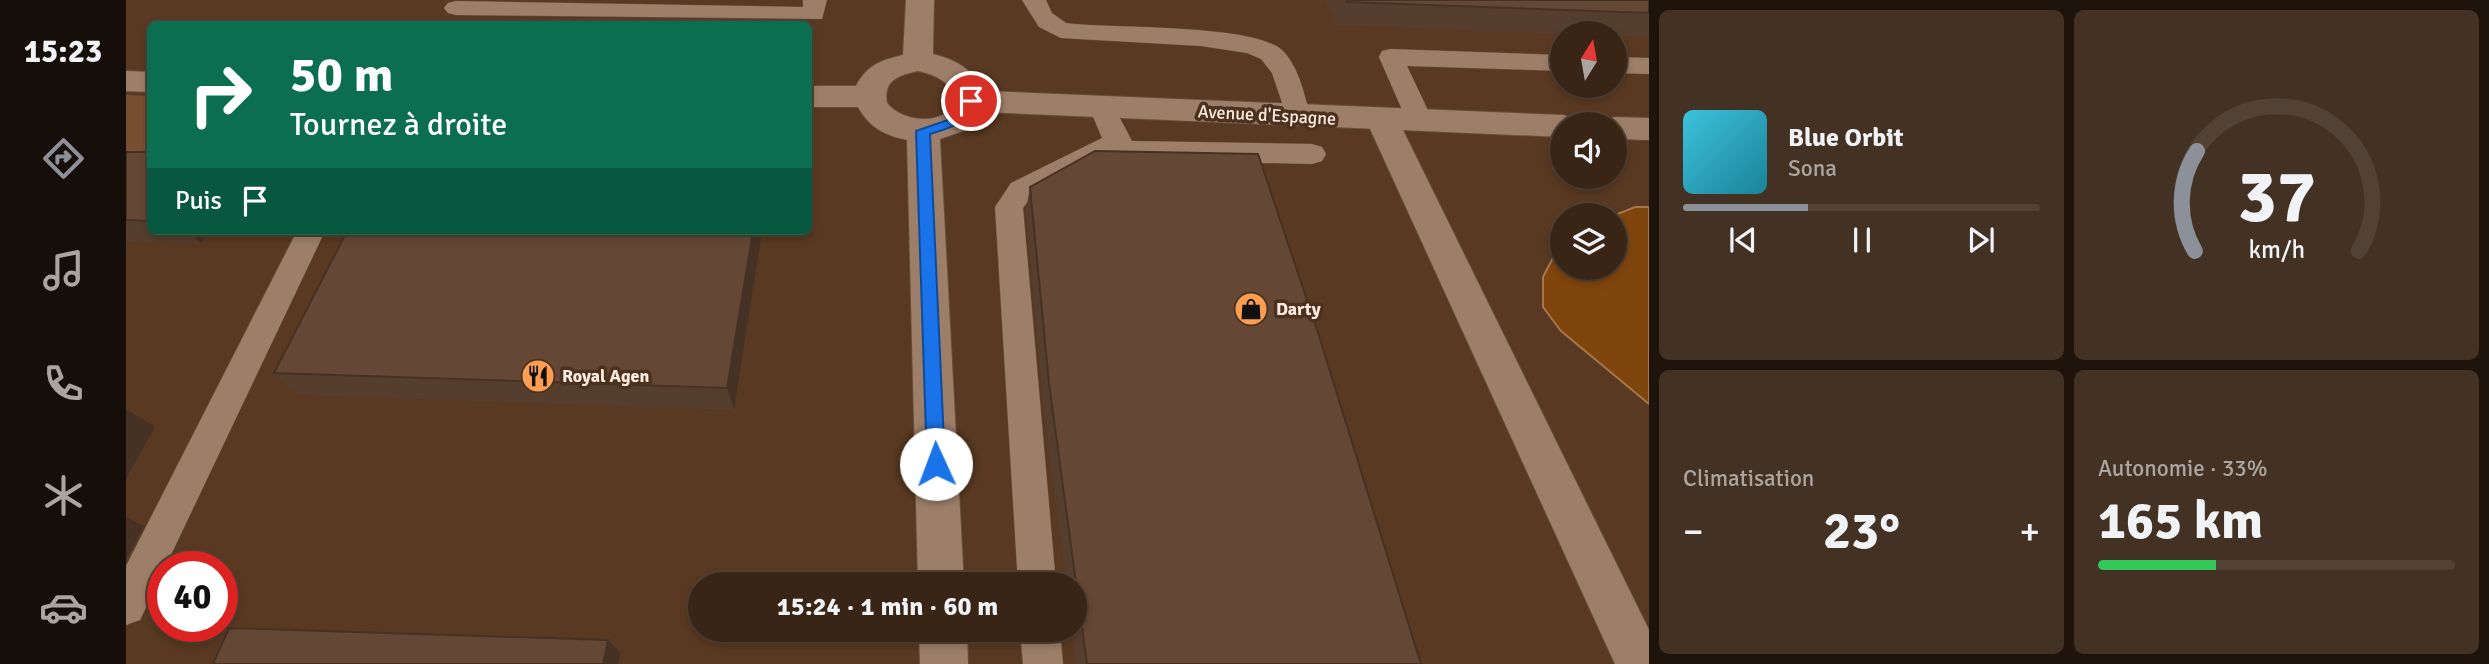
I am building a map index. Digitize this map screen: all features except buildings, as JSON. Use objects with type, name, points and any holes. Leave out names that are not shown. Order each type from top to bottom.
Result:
[{"type":"street","points":[[918,61],[920,0]]},
{"type":"street","points":[[918,61],[946,66],[966,82],[971,101],[966,112],[956,122],[923,131],[891,125],[871,108],[867,97],[869,86],[876,76],[887,68],[918,61]]},
{"type":"street","points":[[126,81],[147,82]]},
{"type":"street","points":[[812,96],[867,97]]},
{"type":"street","name":"Avenue d'Espagne","points":[[971,101],[1298,117],[1550,126]]},
{"type":"street","points":[[1401,121],[1640,664]]},
{"type":"street","points":[[1627,128],[1649,129]]},
{"type":"street","points":[[923,131],[941,572]]},
{"type":"street","points":[[943,642],[944,664]]},
{"type":"lane","points":[[456,8],[814,15],[815,0]]},
{"type":"lane","points":[[1034,0],[1038,13],[1047,23],[1061,30],[1218,41],[1269,52],[1279,63],[1298,117]]},
{"type":"lane","points":[[1401,121],[1391,57],[1550,63]]},
{"type":"lane","points":[[1628,65],[1649,66]]},
{"type":"lane","points":[[1102,107],[1117,142],[1125,150],[1312,154]]},
{"type":"lane","points":[[1036,572],[1009,207],[1021,190],[1117,142]]},
{"type":"lane","points":[[126,606],[309,235]]},
{"type":"lane","points":[[1041,642],[1043,664]]},
{"type":"shaded area","points":[[126,0],[1649,0],[1649,664],[126,664]]},
{"type":"shaded area","points":[[126,95],[147,96],[147,170],[126,170]]},
{"type":"shaded area","points":[[1649,207],[1649,404],[1561,331],[1543,307],[1543,277],[1550,264],[1550,280],[1627,280],[1627,210]]},
{"type":"place","name":"Darty","points":[[1251,309]]},
{"type":"place","name":"Royal Agen","points":[[538,376]]},
{"type":"route","points":[[936,464],[923,131],[956,122],[966,112],[971,101]]}]
